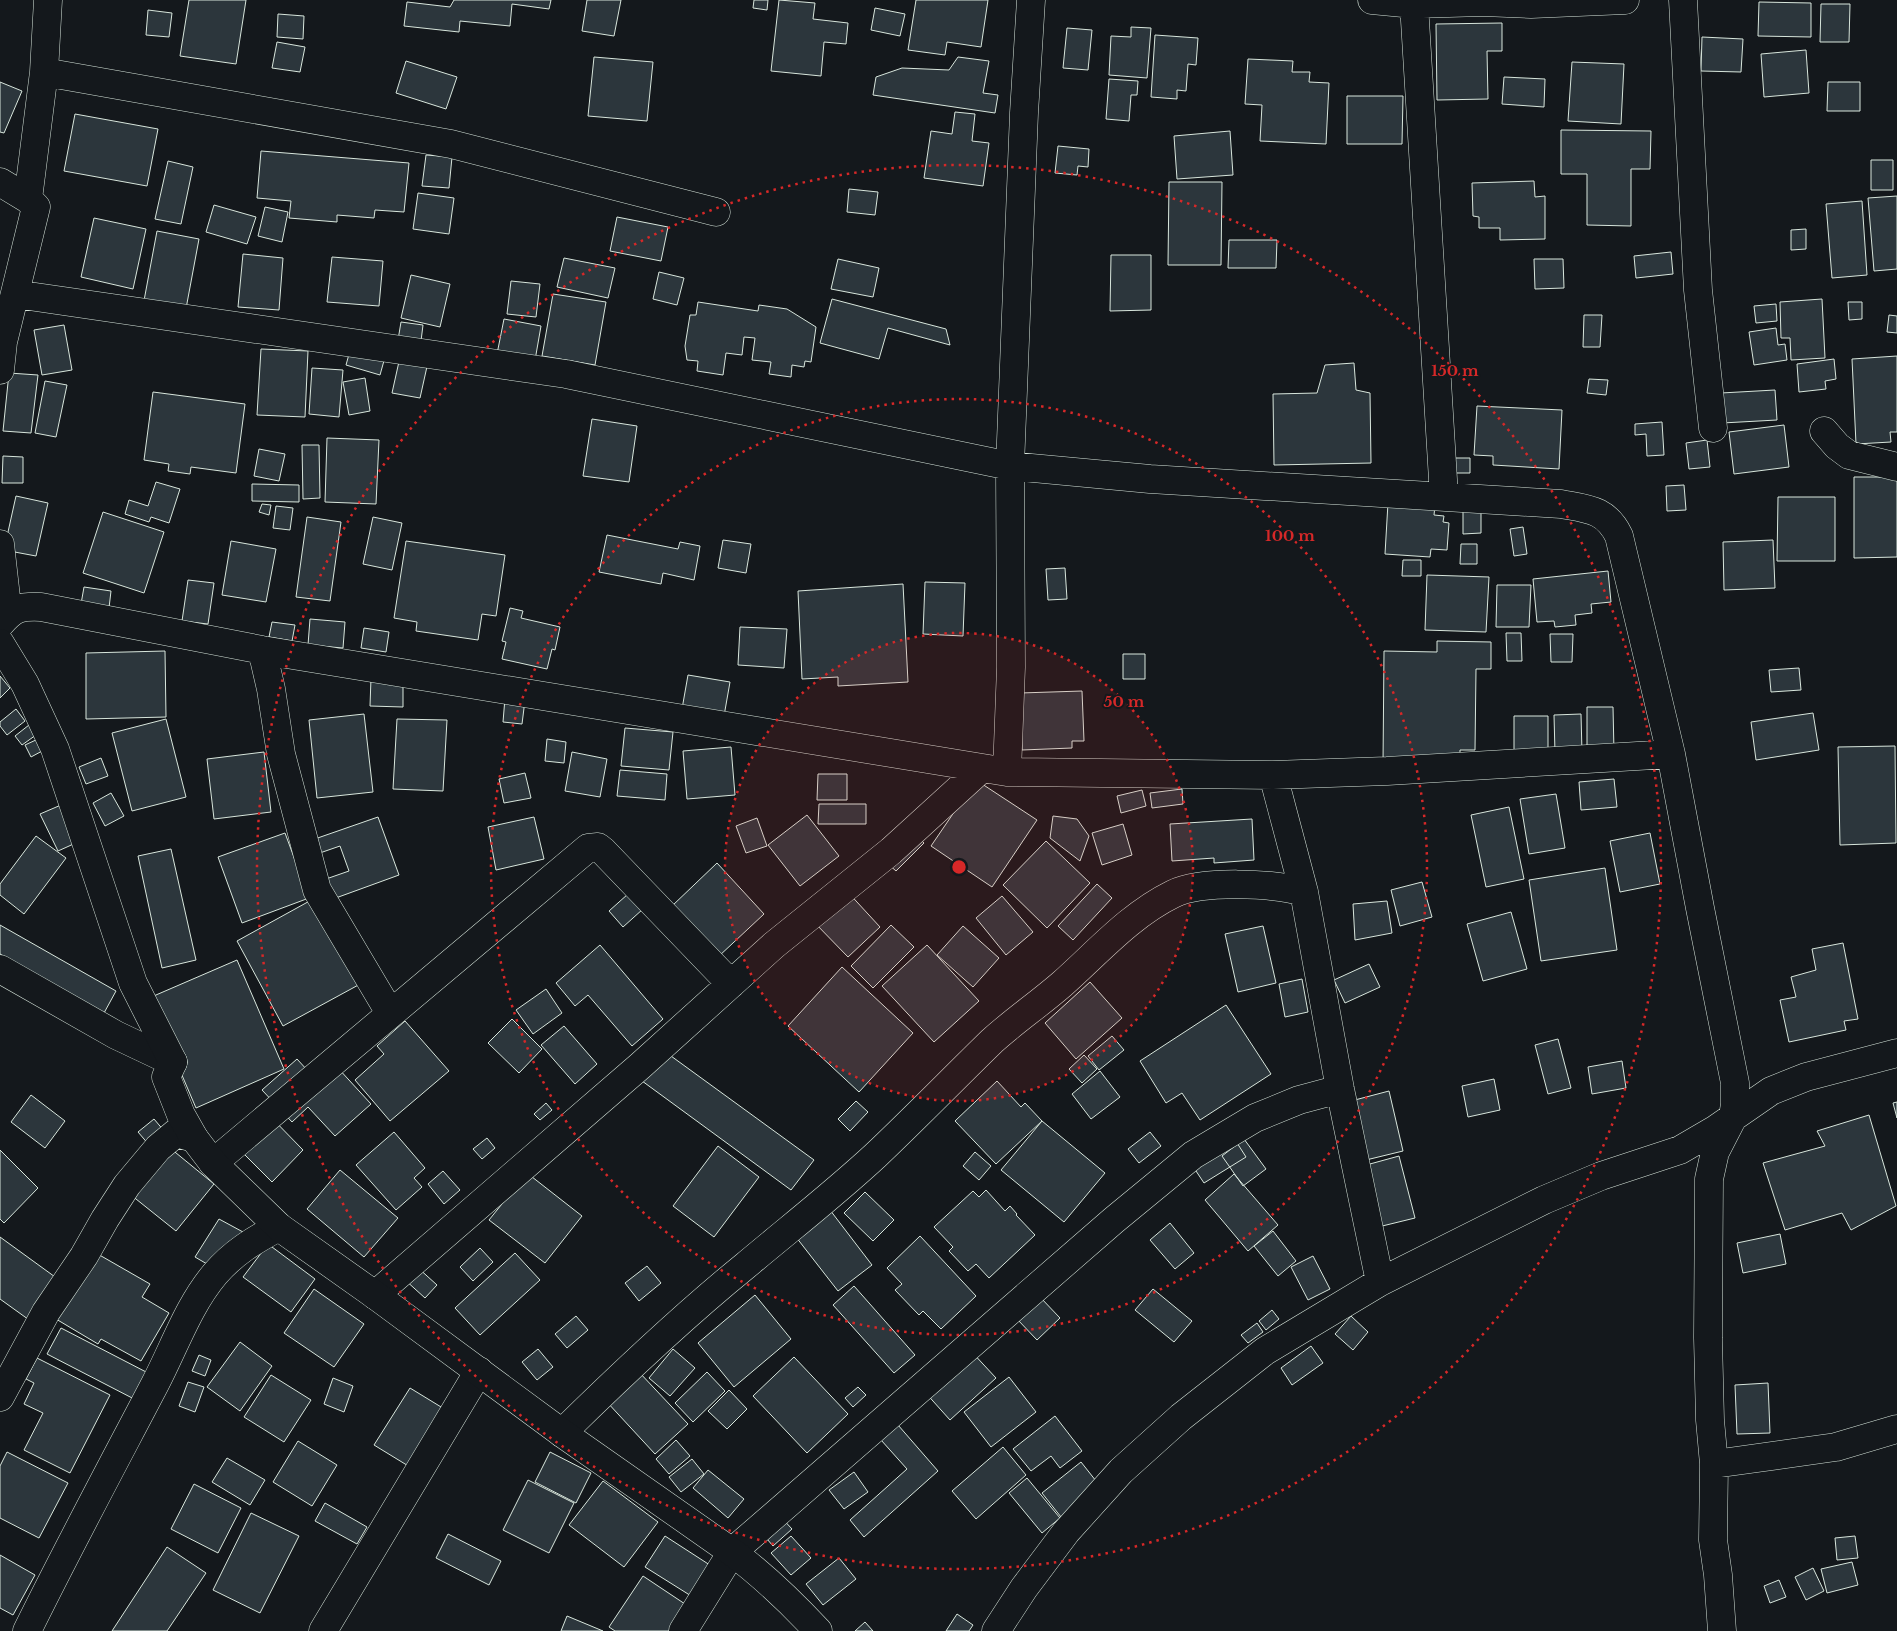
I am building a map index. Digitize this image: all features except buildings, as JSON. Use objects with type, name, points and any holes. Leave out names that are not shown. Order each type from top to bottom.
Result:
[{"type":"street","points":[[28,199],[44,72],[48,0]]},
{"type":"street","points":[[1007,772],[1011,667],[1010,466],[1024,113],[1031,0]]},
{"type":"street","points":[[1380,0],[1414,4],[1483,2],[1531,4],[1625,0]]},
{"type":"street","points":[[1682,0],[1698,290],[1713,428]]},
{"type":"street","points":[[1414,4],[1444,496]]},
{"type":"street","points":[[44,72],[450,144],[716,212]]},
{"type":"street","points":[[0,182],[28,199],[36,207],[3,342],[0,370]]},
{"type":"street","points":[[15,294],[566,374],[1010,466],[1150,480],[1561,504],[1596,511],[1605,516],[1615,527],[1622,545],[1672,754],[1735,1083],[1733,1117],[1715,1152],[1709,1179],[1708,1338],[1710,1420],[1714,1464],[1713,1540],[1718,1574],[1722,1631]]},
{"type":"street","points":[[1824,431],[1837,446],[1849,455],[1897,466]]},
{"type":"street","points":[[0,544],[4,620]]},
{"type":"street","points":[[4,620],[23,606],[41,607],[262,650],[1007,772],[1273,775],[1387,771],[1672,754]]},
{"type":"street","points":[[0,643],[25,684],[55,749],[132,983],[173,1062]]},
{"type":"street","points":[[262,650],[271,689],[281,754],[317,890],[390,1013]]},
{"type":"street","points":[[375,1295],[640,1066],[774,945],[891,851],[980,769]]},
{"type":"street","points":[[1273,775],[1304,892],[1340,1089],[1380,1282]]},
{"type":"street","points":[[213,1163],[588,848],[598,847],[603,850],[730,984]]},
{"type":"street","points":[[562,1433],[642,1355],[744,1266],[818,1207],[874,1157],[994,1040],[1148,909],[1174,893],[1202,887],[1230,884],[1290,888],[1304,892]]},
{"type":"street","points":[[0,969],[116,1035],[173,1062]]},
{"type":"street","points":[[996,1631],[1024,1588],[1066,1532],[1121,1471],[1180,1417],[1264,1351],[1380,1282],[1544,1200],[1601,1176],[1680,1150],[1771,1091],[1806,1077],[1897,1053]]},
{"type":"street","points":[[173,1062],[166,1077],[181,1115],[194,1138],[213,1163],[279,1227],[480,1371],[562,1433],[732,1552],[757,1571],[818,1631]]},
{"type":"street","points":[[683,1631],[732,1552],[1114,1220],[1193,1155],[1256,1118],[1299,1100],[1340,1089]]},
{"type":"street","points":[[0,1397],[46,1312],[84,1256],[127,1185],[158,1148],[176,1133],[194,1138]]},
{"type":"street","points":[[27,1631],[168,1359],[194,1303],[214,1275],[235,1253],[254,1240],[279,1227]]},
{"type":"street","points":[[323,1631],[480,1371]]},
{"type":"street","points":[[1714,1464],[1836,1446],[1897,1429]]}]
